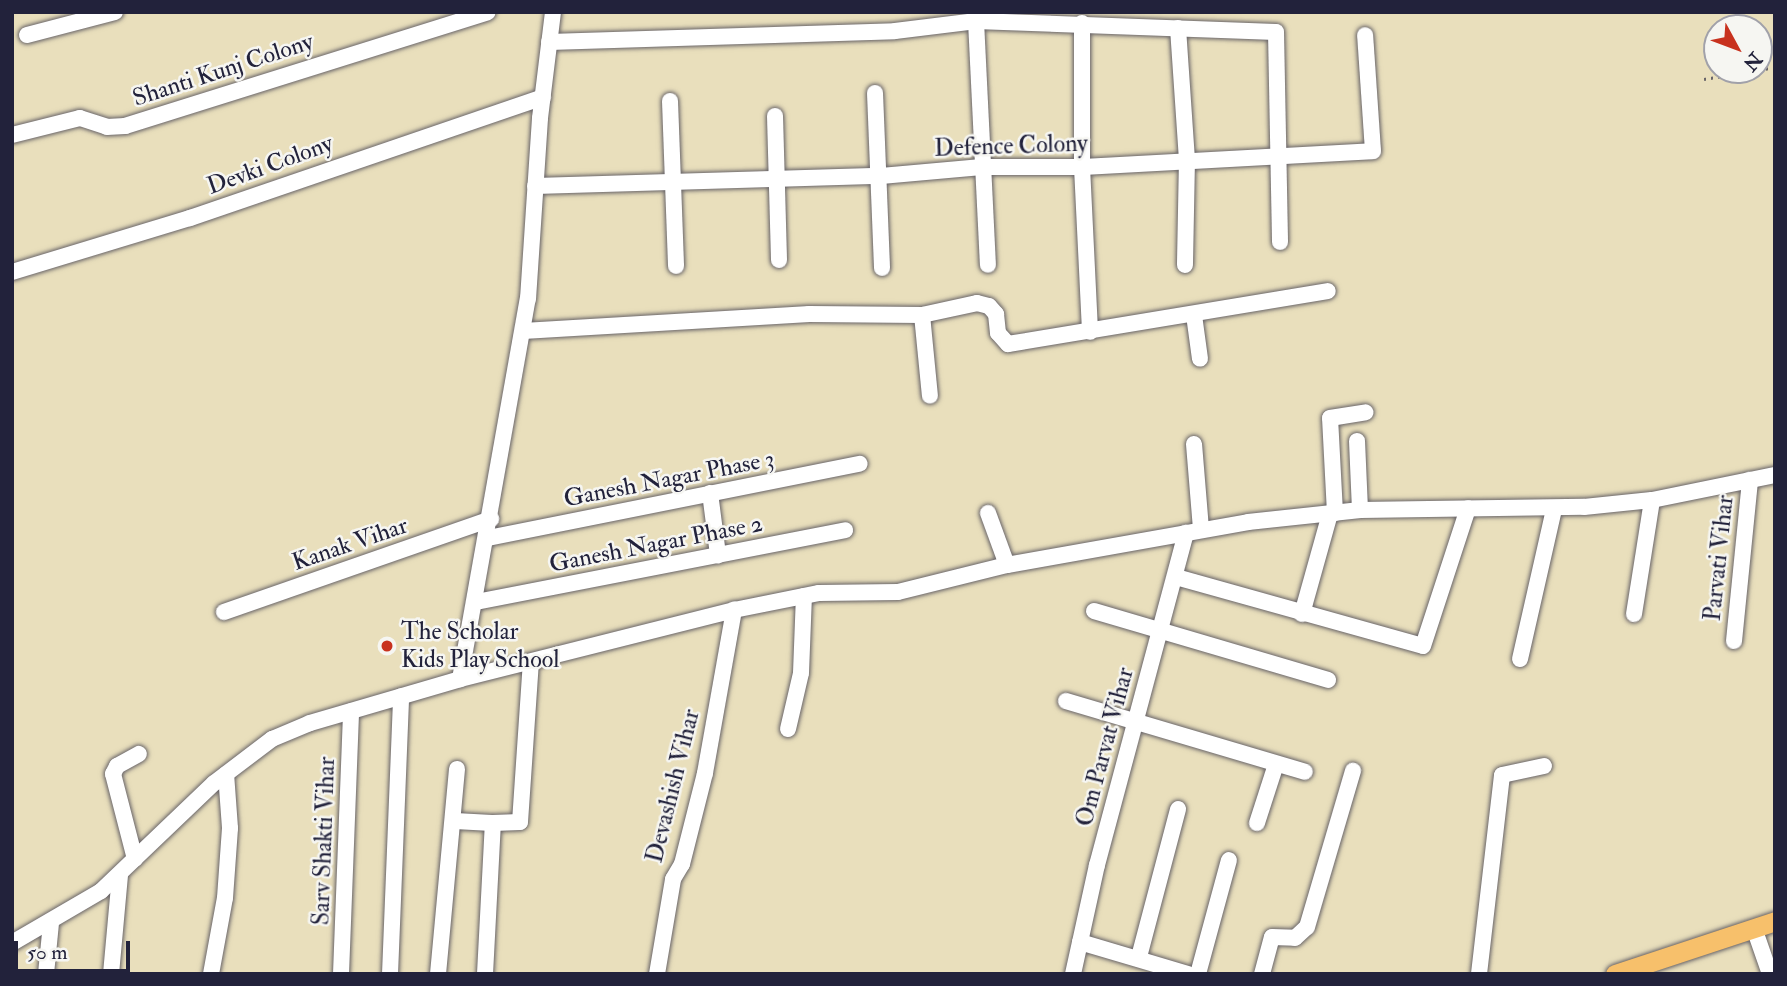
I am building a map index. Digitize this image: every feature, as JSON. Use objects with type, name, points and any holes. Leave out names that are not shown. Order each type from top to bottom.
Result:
[{"type":"main road","points":[[1615,974],[1641,969],[1775,921]]},
{"type":"street","points":[[27,35],[115,12]]},
{"type":"street","name":"Shanti Kunj Colony","points":[[12,135],[79,118],[107,127],[125,126],[488,12]]},
{"type":"street","points":[[460,679],[488,538],[523,331],[553,12]]},
{"type":"street","points":[[549,42],[895,32],[976,21],[1276,32],[1280,242]]},
{"type":"street","points":[[976,21],[988,265]]},
{"type":"street","points":[[1082,23],[1082,167],[1090,332]]},
{"type":"street","points":[[1178,29],[1186,159],[1185,265]]},
{"type":"street","name":"Defence Colony","points":[[535,186],[777,175],[881,176],[982,167],[1082,167],[1278,153],[1373,151],[1366,35]]},
{"type":"street","points":[[875,93],[881,176],[883,268]]},
{"type":"street","name":"Devki Colony","points":[[12,272],[190,218],[543,97]]},
{"type":"street","points":[[670,100],[676,266]]},
{"type":"street","points":[[775,116],[779,260]]},
{"type":"street","points":[[523,331],[809,314],[922,315],[977,303],[989,306],[996,314],[998,333],[1008,344],[1328,291]]},
{"type":"street","points":[[922,315],[930,396]]},
{"type":"street","points":[[1195,315],[1200,359]]},
{"type":"street","points":[[1302,614],[1332,513],[1329,418],[1366,412]]},
{"type":"street","points":[[1357,441],[1360,510]]},
{"type":"street","name":"Om Parvat Vihar","points":[[1073,974],[1160,630],[1175,577],[1193,531],[1194,443]]},
{"type":"street","name":"Ganesh Nagar Phase 3","points":[[488,538],[860,464]]},
{"type":"street","points":[[12,943],[51,923],[120,874],[226,774],[272,739],[351,711],[460,679],[734,610],[804,596],[898,592],[1007,565],[1193,531],[1360,510],[1555,509],[1652,500],[1775,475]]},
{"type":"street","name":"Parvati Vihar","points":[[1734,641],[1750,480]]},
{"type":"street","points":[[710,493],[718,555]]},
{"type":"street","points":[[1634,614],[1652,500]]},
{"type":"street","points":[[1175,577],[1423,646],[1468,508]]},
{"type":"street","points":[[1520,659],[1555,509]]},
{"type":"street","points":[[988,513],[1007,565]]},
{"type":"street","name":"Kanak Vihar","points":[[224,612],[491,519]]},
{"type":"street","name":"Ganesh Nagar Phase 2","points":[[476,602],[845,530]]},
{"type":"street","points":[[788,729],[801,673],[804,596]]},
{"type":"street","name":"Devashish Vihar","points":[[657,974],[673,879],[682,864],[705,773],[734,610]]},
{"type":"street","points":[[1094,611],[1328,680]]},
{"type":"street","points":[[454,821],[493,824],[520,822],[531,662]]},
{"type":"street","points":[[390,974],[401,696]]},
{"type":"street","points":[[1066,701],[1305,772]]},
{"type":"street","name":"Sarv Shakti Vihar","points":[[341,974],[351,711]]},
{"type":"street","points":[[135,859],[113,774],[117,766],[139,754]]},
{"type":"street","points":[[1257,823],[1276,764]]},
{"type":"street","points":[[1479,974],[1502,775],[1544,766]]},
{"type":"street","points":[[438,974],[457,769]]},
{"type":"street","points":[[1262,974],[1272,937],[1295,938],[1307,927],[1353,771]]},
{"type":"street","points":[[211,974],[225,898],[230,828],[226,774]]},
{"type":"street","points":[[1139,957],[1178,809]]},
{"type":"street","points":[[485,974],[493,824]]},
{"type":"street","points":[[1198,974],[1230,859]]},
{"type":"street","points":[[111,974],[120,874]]},
{"type":"street","points":[[46,974],[51,923]]},
{"type":"street","points":[[1754,928],[1770,974]]},
{"type":"street","points":[[1080,942],[1139,957],[1188,974]]},
{"type":"place","name":"The Scholar Kids Play School","points":[[387,646]]}]
